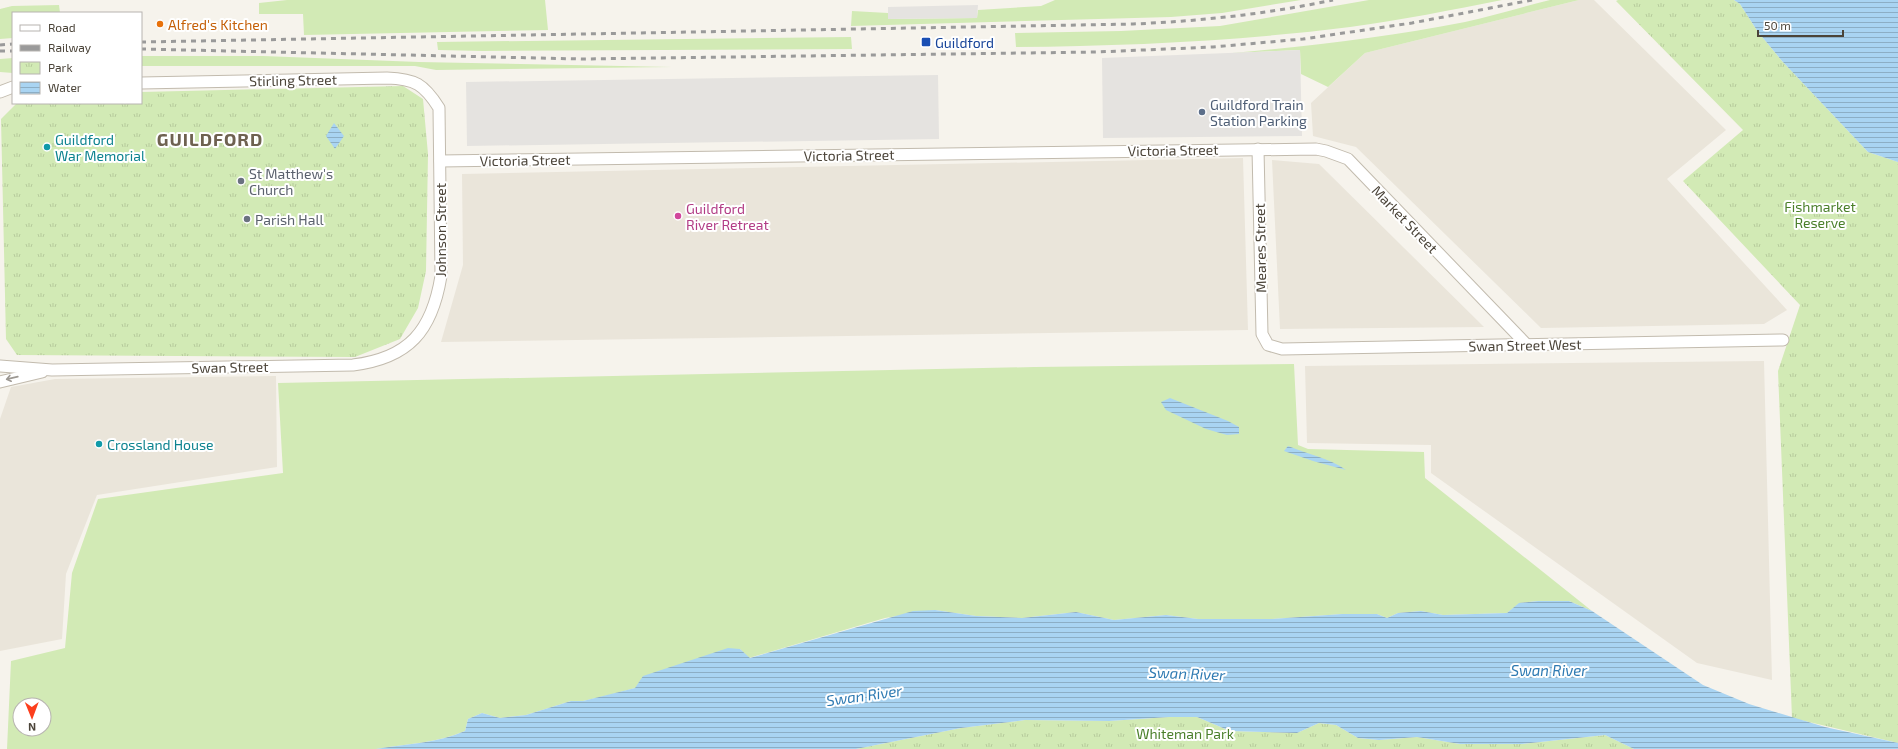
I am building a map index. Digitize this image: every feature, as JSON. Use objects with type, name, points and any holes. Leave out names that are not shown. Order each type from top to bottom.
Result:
[{"type":"street","name":"Stirling Street","points":[[142,83],[400,78],[421,85],[436,103]]},
{"type":"street","points":[[0,83],[12,86]]},
{"type":"street","points":[[0,92],[12,86]]},
{"type":"street","name":"Johnson Street","points":[[405,348],[426,325],[431,316],[438,296],[441,276],[439,108],[436,103]]},
{"type":"street","name":"Victoria Street","points":[[440,161],[1258,149]]},
{"type":"street","name":"Market Street","points":[[1258,149],[1316,149],[1348,159],[1527,345]]},
{"type":"street","name":"Meares Street","points":[[1258,149],[1262,334],[1268,345]]},
{"type":"street","name":"Swan Street West","points":[[1268,345],[1282,349],[1783,340]]},
{"type":"street","name":"Swan Street","points":[[0,366],[52,370],[353,365],[381,360],[405,348]]},
{"type":"street","name":"Swan Street","points":[[0,382],[52,370]]},
{"type":"shaded area","points":[[1579,0],[1594,0],[1726,130],[1667,179],[1787,310],[1764,324],[1541,328],[1356,147],[1313,136],[1311,103],[1365,53]]},
{"type":"shaded area","points":[[978,5],[977,18],[888,19],[888,7]]},
{"type":"shaded area","name":"Guildford Train Station Parking","points":[[1300,50],[1302,136],[1103,138],[1102,58]]},
{"type":"shaded area","points":[[938,75],[939,139],[467,146],[466,82]]},
{"type":"shaded area","points":[[1243,158],[1248,330],[441,342],[463,265],[462,174]]},
{"type":"shaded area","points":[[1272,160],[1319,164],[1484,327],[1280,329]]},
{"type":"shaded area","points":[[1764,361],[1772,680],[1697,663],[1431,473],[1431,445],[1307,443],[1305,366]]},
{"type":"shaded area","points":[[276,376],[277,467],[97,495],[66,574],[62,639],[0,651],[0,419],[11,387],[55,379]]},
{"type":"green space","points":[[287,0],[545,0],[548,30],[304,35],[303,14],[259,14],[259,3]]},
{"type":"green space","points":[[1055,0],[1301,0],[1222,13],[1171,17],[851,26],[852,11],[888,13],[889,19],[977,18],[978,10],[1041,6]]},
{"type":"green space","points":[[1369,0],[1502,0],[1426,15],[1350,27],[1267,36],[1141,44],[1016,47],[1015,33],[1121,31],[1220,26]]},
{"type":"green space","points":[[1550,0],[1579,0],[1365,53],[1328,87],[1301,74],[1300,50],[1232,53],[1378,37],[1465,22]]},
{"type":"green space","name":"Fishmarket Reserve","points":[[1734,0],[1740,4],[1758,32],[1782,61],[1868,152],[1898,162],[1898,743],[1792,718],[1778,371],[1800,305],[1683,181],[1743,130],[1616,1]]},
{"type":"green space","points":[[59,5],[60,12],[12,12],[12,38],[0,39],[0,9],[12,6]]},
{"type":"green space","points":[[851,37],[852,49],[482,51],[438,50],[437,42]]},
{"type":"green space","points":[[142,56],[263,56],[419,62],[672,67],[436,70],[415,66],[142,66]]},
{"type":"green space","points":[[12,58],[12,73],[0,72],[0,59]]},
{"type":"green space","points":[[403,86],[423,99],[428,154],[426,271],[418,308],[400,339],[355,357],[17,355],[6,339],[1,119],[16,104],[142,104],[142,92]]},
{"type":"green space","points":[[1294,364],[1298,445],[1308,449],[1424,452],[1425,478],[1592,611],[1569,601],[1538,601],[1520,603],[1507,613],[1443,615],[1421,611],[1398,613],[1387,618],[1377,614],[1343,614],[1272,619],[1198,619],[1166,615],[1114,620],[1076,612],[1022,618],[976,616],[935,610],[885,618],[749,658],[740,649],[635,688],[583,701],[571,701],[526,715],[500,718],[482,713],[468,719],[465,731],[421,743],[376,749],[7,749],[11,661],[65,648],[72,573],[98,499],[283,473],[278,383],[1034,367]]},
{"type":"green space","name":"Whiteman Park","points":[[1169,717],[1197,717],[1230,731],[1297,733],[1319,723],[1336,725],[1358,738],[1379,740],[1417,737],[1460,744],[1522,744],[1605,735],[1634,749],[856,749],[961,728],[1025,720],[1109,721]]},
{"type":"water","points":[[1734,0],[1898,0],[1898,162],[1868,152],[1782,61],[1758,32],[1740,4]]},
{"type":"water","points":[[334,123],[344,136],[335,149],[326,136]]},
{"type":"water","points":[[1170,398],[1228,421],[1239,427],[1239,434],[1227,435],[1206,429],[1166,410],[1161,402]]},
{"type":"water","points":[[1288,446],[1325,459],[1346,470],[1284,451]]},
{"type":"water","name":"Swan River","points":[[1538,601],[1569,601],[1592,611],[1703,685],[1749,704],[1825,727],[1898,743],[1898,749],[1634,749],[1605,735],[1522,744],[1460,744],[1417,737],[1379,740],[1358,738],[1336,725],[1319,723],[1297,733],[1230,731],[1197,717],[1169,717],[1109,721],[1025,720],[961,728],[856,749],[376,749],[433,741],[455,735],[465,731],[468,719],[482,713],[500,718],[526,715],[571,701],[583,701],[635,688],[643,676],[728,648],[740,649],[750,658],[913,611],[935,610],[976,616],[1022,618],[1076,612],[1114,620],[1166,615],[1198,619],[1272,619],[1342,614],[1377,614],[1387,618],[1398,613],[1421,611],[1443,615],[1507,613],[1519,603]]},
{"type":"railway","points":[[142,42],[1133,24],[1234,16],[1333,0]]},
{"type":"railway","points":[[142,49],[582,59],[1097,52],[1213,47],[1303,39],[1412,23],[1532,0]]},
{"type":"railway","points":[[0,45],[12,44]]},
{"type":"railway","points":[[0,51],[12,51]]},
{"type":"place","name":"Alfred's Kitchen","points":[[160,24]]},
{"type":"place","name":"Guildford","points":[[926,42]]},
{"type":"place","name":"Guildford Train Station Parking","points":[[1202,112]]},
{"type":"place","name":"Guildford War Memorial","points":[[47,147]]},
{"type":"place","name":"St Matthew's Church","points":[[241,181]]},
{"type":"place","name":"Guildford River Retreat","points":[[678,216]]},
{"type":"place","name":"Parish Hall","points":[[247,219]]},
{"type":"place","name":"Crossland House","points":[[99,444]]},
{"type":"district","name":"GUILDFORD","points":[[210,139]]}]
